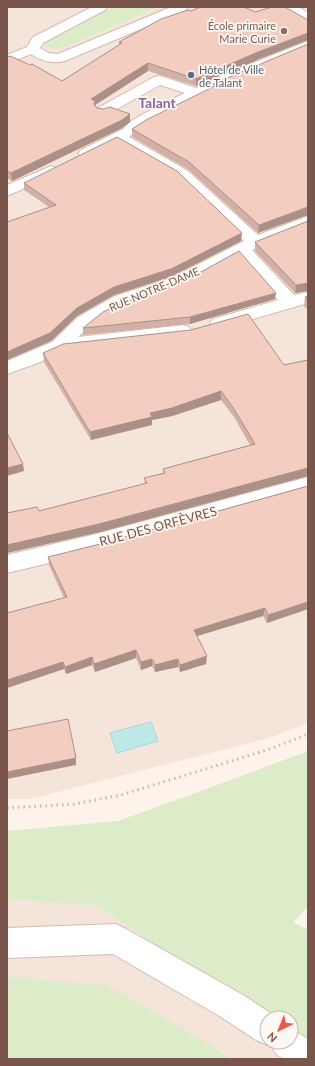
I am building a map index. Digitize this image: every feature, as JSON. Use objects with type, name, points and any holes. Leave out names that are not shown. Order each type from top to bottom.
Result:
[{"type":"street","points":[[33,49],[34,44],[38,40],[101,7]]},
{"type":"street","points":[[33,49],[40,55],[50,58],[60,58],[182,7]]},
{"type":"street","points":[[290,7],[308,18]]},
{"type":"street","points":[[76,158],[128,132],[136,124],[161,110],[235,74],[308,45]]},
{"type":"street","points":[[7,60],[33,49]]},
{"type":"street","points":[[103,111],[159,80],[197,93]]},
{"type":"street","points":[[117,137],[183,174],[298,300],[308,316]]},
{"type":"street","points":[[7,191],[62,165]]},
{"type":"street","name":"RUE NOTRE-DAME","points":[[7,368],[31,360],[59,346],[84,321],[121,300],[177,282],[248,245],[308,221]]},
{"type":"street","points":[[59,346],[99,340],[191,331],[298,300]]},
{"type":"street","name":"RUE DES ORFÈVRES","points":[[7,564],[122,536],[308,485]]},
{"type":"street","points":[[7,943],[116,939],[232,1006],[259,1024]]},
{"type":"street","points":[[296,1050],[308,1058]]},
{"type":"path","points":[[7,808],[75,804],[121,795],[267,750],[308,734]]},
{"type":"shaded area","points":[[7,7],[113,7],[47,42],[57,49],[72,45],[158,7],[308,7],[308,723],[266,739],[30,799],[7,799]]},
{"type":"shaded area","points":[[7,899],[97,906],[195,972],[259,1034],[259,1050],[299,1050],[308,1059],[7,1059]]},
{"type":"green space","points":[[113,7],[158,7],[71,45],[57,49],[45,47],[47,42]]},
{"type":"green space","points":[[308,751],[308,907],[293,922],[308,930],[308,1045],[299,1039],[299,1010],[259,1010],[259,1013],[97,906],[7,899],[7,831],[118,821]]},
{"type":"green space","points":[[7,977],[108,985],[209,1044],[231,1059],[7,1059]]},
{"type":"water","points":[[151,722],[158,741],[117,753],[110,733]]},
{"type":"building","points":[[201,7],[244,7],[255,12],[272,7],[285,7],[308,20],[308,33],[258,52],[196,79],[148,63],[91,99],[95,101],[94,104],[97,108],[103,109],[110,107],[130,114],[122,120],[11,173],[7,171],[7,57],[10,56],[30,65],[32,64],[62,81],[122,43],[119,42],[161,19]]},
{"type":"building","points":[[308,44],[308,207],[259,225],[189,162],[132,129],[146,120],[217,85],[213,84]]},
{"type":"building","points":[[117,137],[177,171],[242,233],[171,269],[114,287],[77,308],[50,333],[7,352],[7,222],[56,205],[24,183]]},
{"type":"building","points":[[308,221],[308,283],[296,285],[255,242]]},
{"type":"building","points":[[239,251],[276,293],[190,317],[83,328],[103,312],[115,306],[190,278]]},
{"type":"building","points":[[248,314],[284,365],[308,360],[308,468],[99,524],[7,545],[7,513],[37,507],[39,511],[147,483],[144,478],[165,473],[163,469],[255,444],[234,409],[221,391],[172,408],[150,413],[152,417],[90,432],[43,353],[63,344],[191,330]]},
{"type":"building","points":[[7,433],[23,464],[7,468]]},
{"type":"building","points":[[308,486],[308,602],[268,615],[265,608],[194,630],[207,656],[180,665],[178,659],[155,665],[152,659],[141,662],[136,650],[94,664],[92,657],[65,667],[63,662],[7,680],[7,613],[67,597],[48,557]]},
{"type":"building","points":[[68,719],[76,758],[7,772],[7,731]]},
{"type":"place","name":"École primaire Marie Curie","points":[[284,31]]},
{"type":"place","name":"Hôtel de Ville de Talant","points":[[191,75]]},
{"type":"district","name":"Talant","points":[[157,102]]}]
